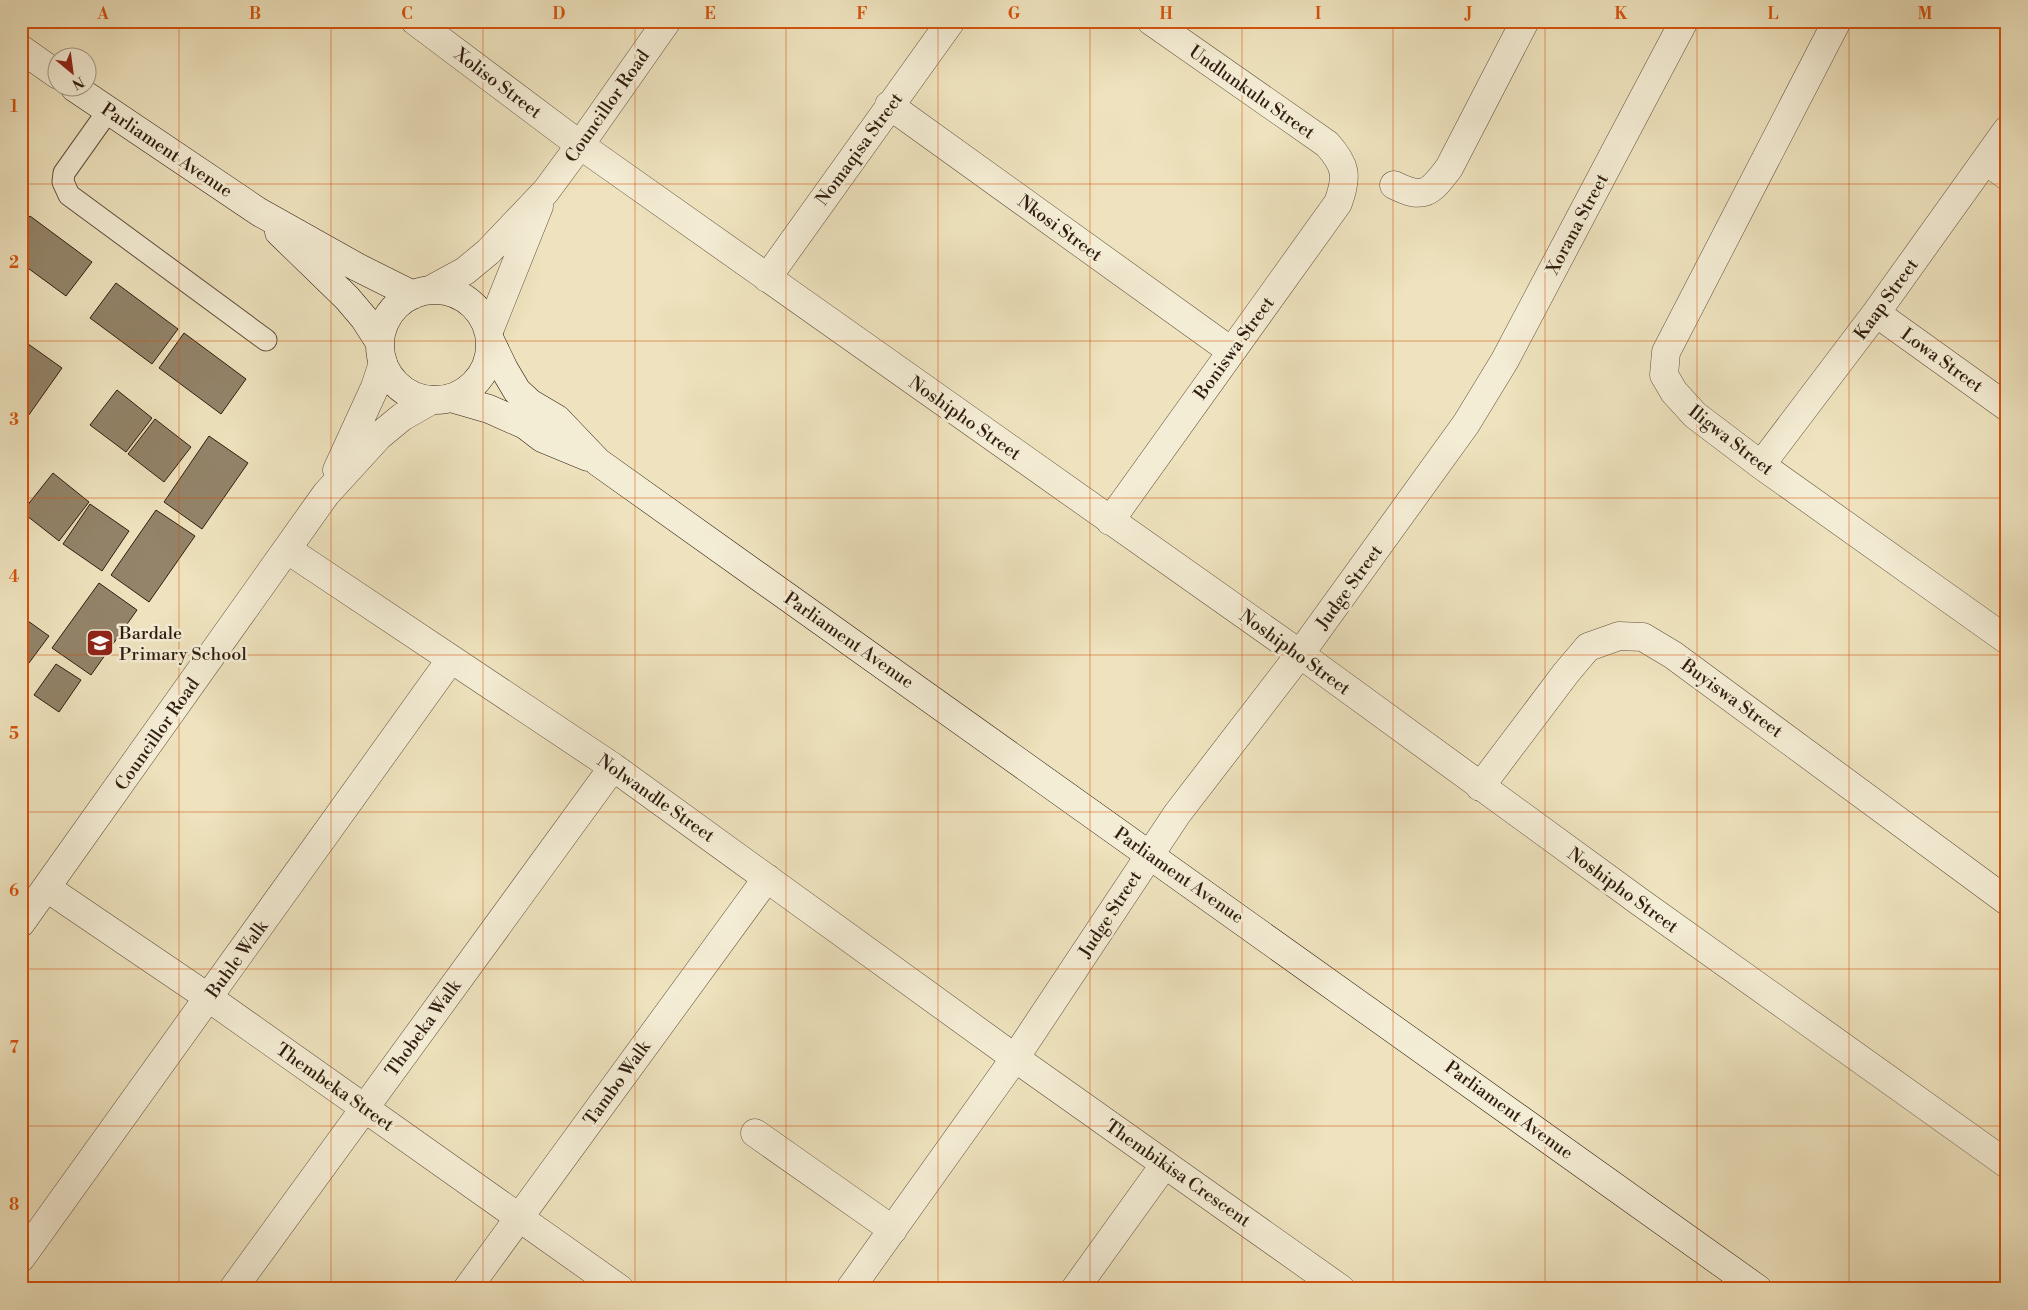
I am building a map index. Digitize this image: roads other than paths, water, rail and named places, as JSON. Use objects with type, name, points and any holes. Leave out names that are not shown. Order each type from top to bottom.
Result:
[{"type":"street","name":"Xoliso Street","points":[[416,21],[580,145]]},
{"type":"street","name":"Councillor Road","points":[[421,292],[465,271],[488,252],[546,191],[667,21]]},
{"type":"street","name":"Nomaqisa Street","points":[[767,278],[889,105],[951,21]]},
{"type":"street","name":"Undlunkulu Street","points":[[1151,21],[1321,139],[1339,157],[1344,171]]},
{"type":"street","points":[[1394,185],[1410,193],[1421,194],[1436,186],[1449,168],[1525,21]]},
{"type":"street","name":"Xorana Street","points":[[1466,424],[1505,360],[1684,21]]},
{"type":"street","name":"Iligwa Street","points":[[1837,21],[1666,352],[1664,375],[1674,392],[1695,414],[1761,465],[2007,640]]},
{"type":"street","points":[[21,49],[48,68]]},
{"type":"street","name":"Parliament Avenue","points":[[89,98],[259,212],[357,268],[421,292]]},
{"type":"street","name":"Nkosi Street","points":[[889,105],[1232,351]]},
{"type":"street","name":"Kaap Street","points":[[1761,465],[1876,313],[1997,168],[2007,130]]},
{"type":"street","name":"Noshipho Street","points":[[580,145],[1300,654],[1480,787],[2007,1164]]},
{"type":"street","name":"Boniswa Street","points":[[1110,521],[1338,203],[1344,187],[1344,171]]},
{"type":"street","name":"Councillor Road","points":[[490,337],[546,191]]},
{"type":"street","name":"Parliament Avenue","points":[[259,212],[347,298],[364,318],[382,353]]},
{"type":"street","points":[[446,290],[460,295],[473,304],[483,317],[490,337],[488,360],[480,377],[467,390],[442,399],[416,397],[402,389],[391,378],[382,353],[383,328],[389,314],[400,302],[421,292],[446,290]]},
{"type":"street","name":"Lowa Street","points":[[1876,313],[2007,407]]},
{"type":"street","name":"Parliament Avenue","points":[[490,337],[504,369],[518,391],[530,403],[558,419],[598,462],[1758,1289]]},
{"type":"street","name":"Councillor Road","points":[[326,494],[375,387],[382,353]]},
{"type":"street","name":"Councillor Road","points":[[21,923],[326,494],[378,436],[402,418],[442,399]]},
{"type":"street","name":"Parliament Avenue","points":[[442,399],[488,409],[525,425],[542,438],[598,462]]},
{"type":"street","name":"Judge Street","points":[[850,1289],[1016,1058],[1176,814],[1300,654],[1466,424]]},
{"type":"street","name":"Nolwandle Street","points":[[288,550],[613,767],[1016,1058]]},
{"type":"street","name":"Buyiswa Street","points":[[1480,787],[1566,673],[1588,647],[1618,636],[1643,637],[1673,655],[2007,901]]},
{"type":"street","name":"Buhle Walk","points":[[21,1258],[451,659]]},
{"type":"street","name":"Thobeka Walk","points":[[233,1289],[613,767]]},
{"type":"street","name":"Tambo Walk","points":[[467,1289],[767,878]]},
{"type":"street","name":"Thembeka Street","points":[[47,888],[209,998],[620,1289]]},
{"type":"street","name":"Thembikisa Crescent","points":[[1016,1058],[1165,1164],[1311,1280],[1341,1289]]},
{"type":"street","points":[[755,1133],[892,1230]]},
{"type":"street","points":[[1075,1289],[1165,1164]]},
{"type":"lane","points":[[108,111],[64,173],[63,182],[69,196],[266,340]]},
{"type":"place","name":"Bardale Primary School","points":[[100,643]]}]
